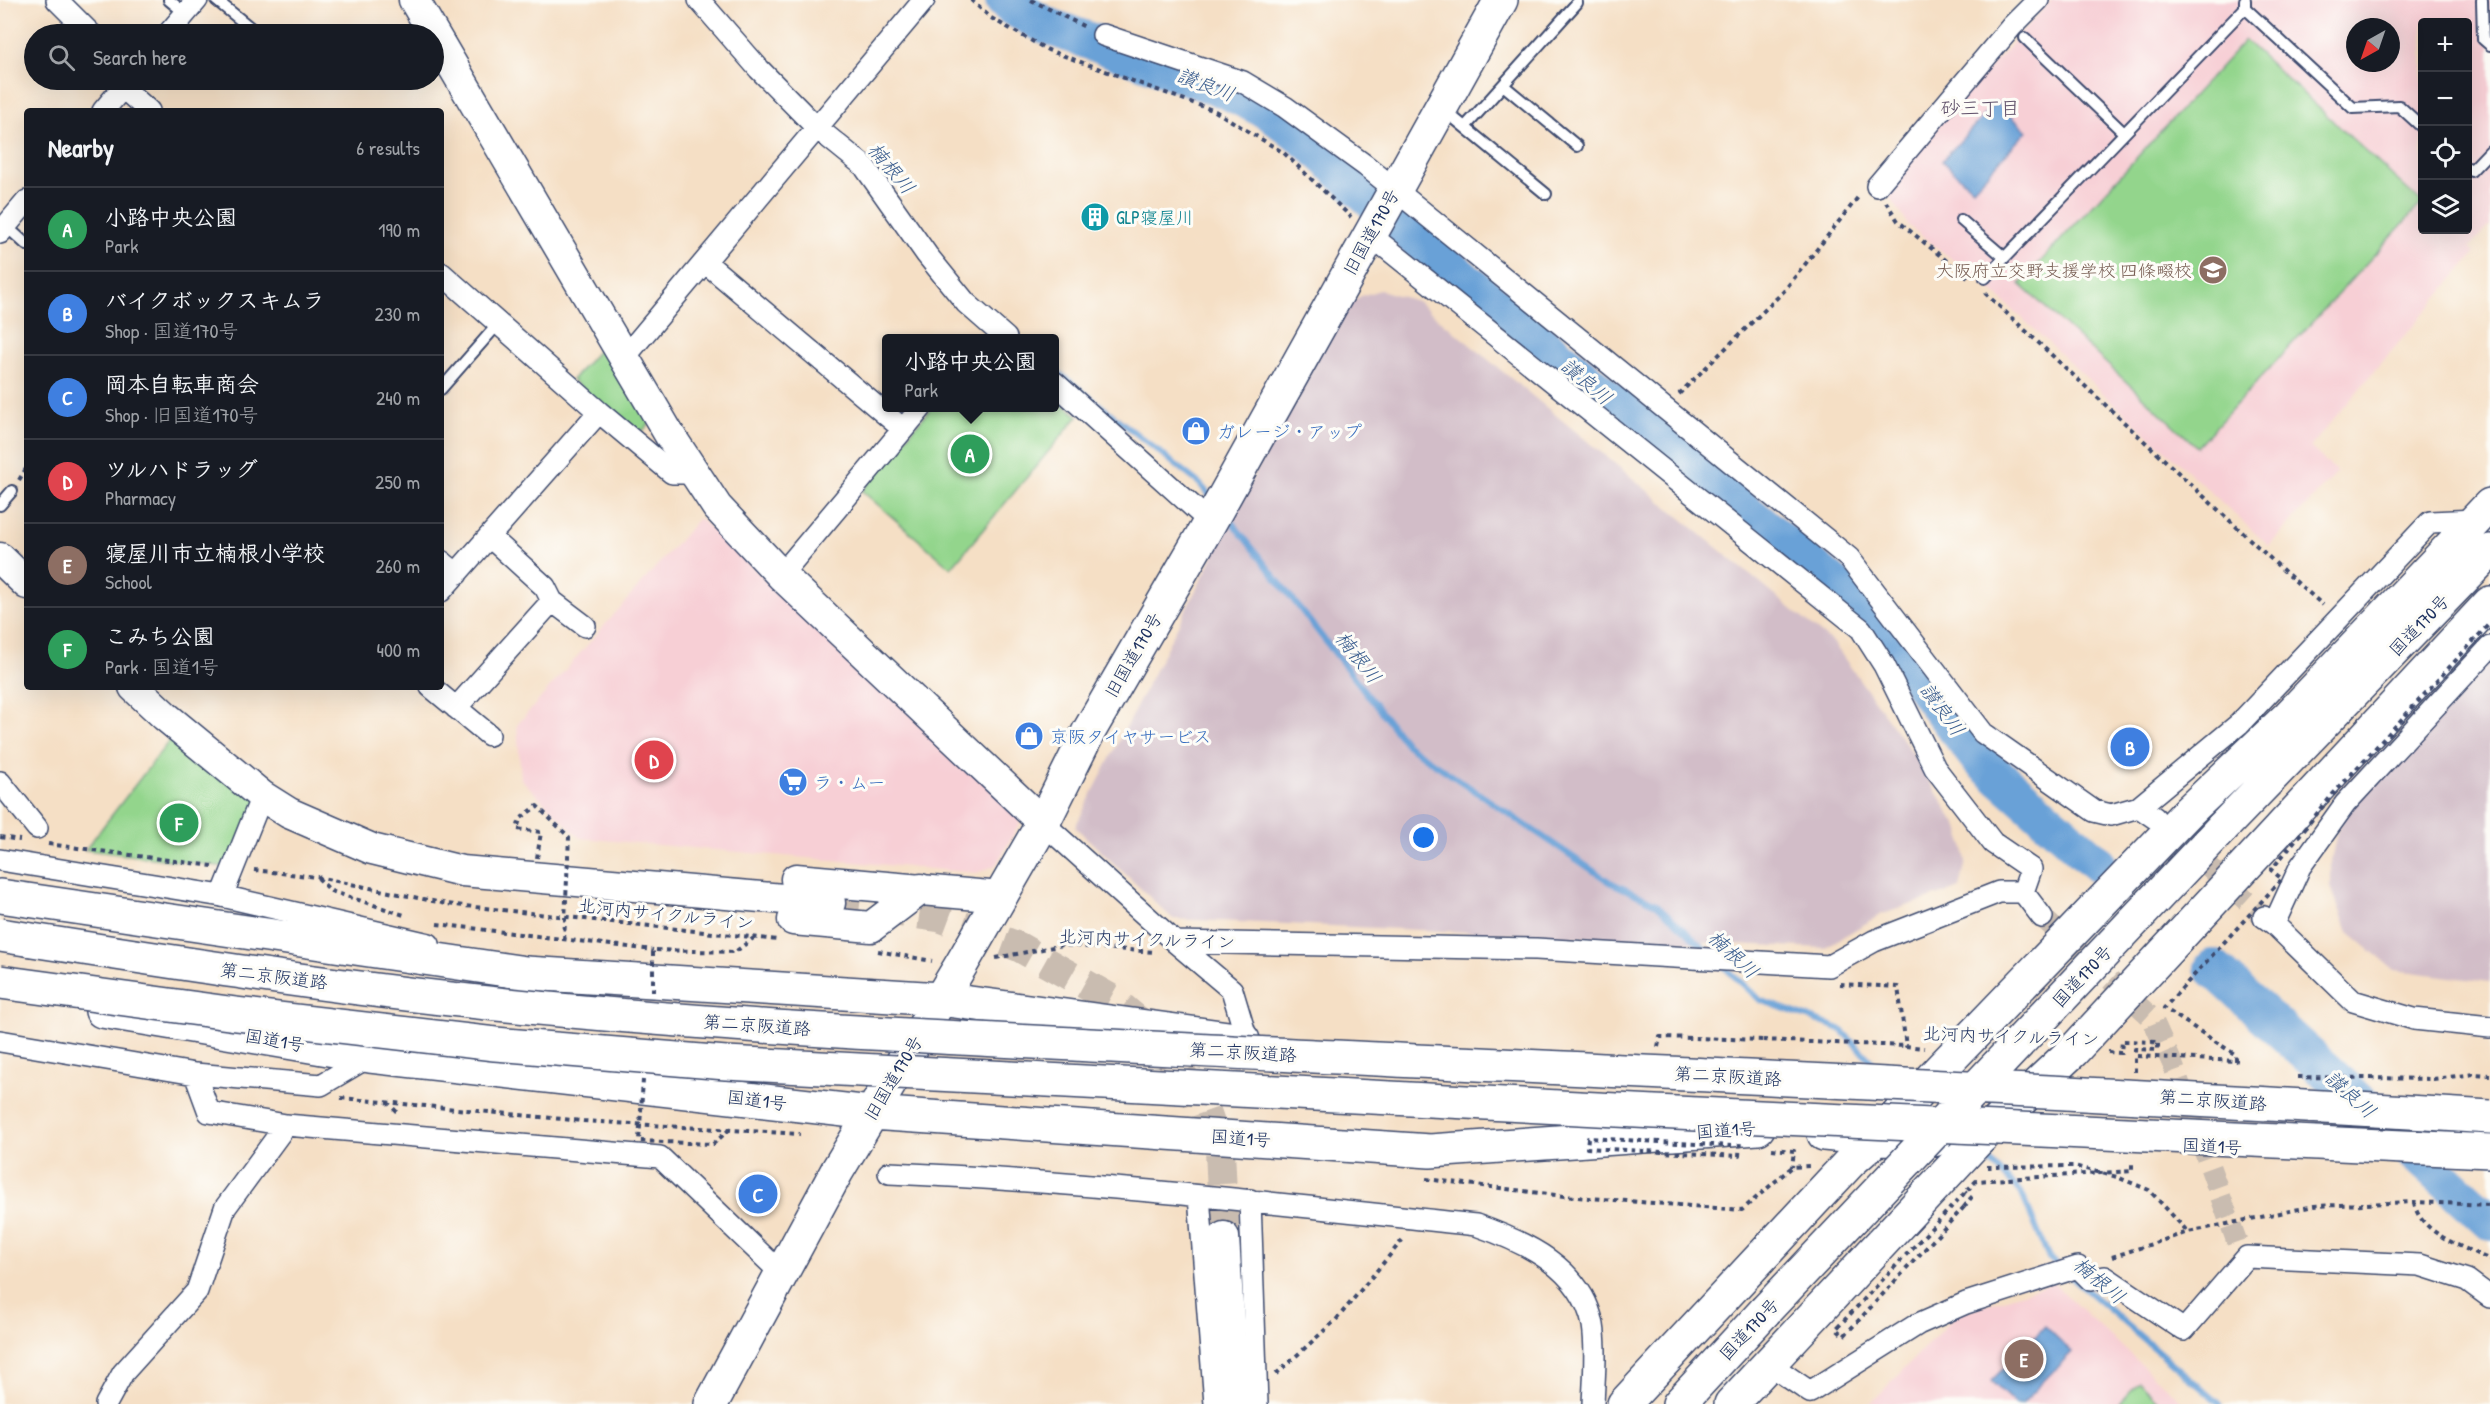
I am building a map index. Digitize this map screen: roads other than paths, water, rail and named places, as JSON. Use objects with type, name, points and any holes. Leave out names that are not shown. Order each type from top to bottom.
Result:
[{"type":"highway","name":"旧国道170号","points":[[711,1404],[837,1171],[1043,823],[1089,731],[1210,522],[1393,192],[1453,117],[1501,0]]},
{"type":"highway","points":[[1624,1404],[1850,1162],[1876,1139],[1925,1085],[2189,811],[2289,716],[2483,513]]},
{"type":"highway","name":"国道170号","points":[[1679,1404],[2221,829],[2490,551]]},
{"type":"highway","points":[[1731,1404],[1977,1141],[2073,1051],[2490,603]]},
{"type":"highway","points":[[0,896],[526,973],[940,999],[1247,1040],[1925,1085],[2490,1103]]},
{"type":"highway","name":"第二京阪道路","points":[[0,935],[253,974],[496,1004],[728,1023],[960,1038],[2141,1095],[2490,1117]]},
{"type":"highway","name":"第二京阪道路","points":[[0,981],[236,1014],[495,1044],[726,1063],[1655,1112],[2490,1151]]},
{"type":"highway","name":"国道1号","points":[[0,994],[370,1056],[871,1113],[1430,1150],[1767,1128],[1876,1139],[2160,1143],[2490,1160]]},
{"type":"street","points":[[57,0],[81,24]]},
{"type":"street","points":[[414,0],[428,24]]},
{"type":"street","points":[[699,0],[759,69],[817,128],[864,166],[927,255],[992,334]]},
{"type":"street","points":[[624,358],[924,0]]},
{"type":"street","points":[[1877,186],[2012,26],[2038,0]]},
{"type":"street","points":[[177,24],[191,7]]},
{"type":"street","points":[[1103,35],[1243,82],[1285,107],[1849,558],[1983,733],[2094,811],[2111,815],[2147,812],[2239,724],[2430,522],[2483,513]]},
{"type":"street","points":[[444,51],[624,358],[717,507],[781,575],[1043,823],[1232,990],[1247,1040]]},
{"type":"street","points":[[105,108],[120,90]]},
{"type":"street","points":[[132,90],[147,108]]},
{"type":"street","points":[[4,223],[24,204]]},
{"type":"street","points":[[1371,231],[1861,629],[1884,664],[1935,768],[1993,843],[2031,869],[2023,892]]},
{"type":"street","points":[[705,262],[882,411]]},
{"type":"street","points":[[444,276],[672,473],[694,473]]},
{"type":"street","points":[[1059,386],[1210,522]]},
{"type":"street","points":[[444,582],[449,567],[490,537],[599,412]]},
{"type":"street","points":[[883,412],[903,429]]},
{"type":"street","points":[[781,575],[918,412]]},
{"type":"street","points":[[490,537],[545,587],[552,601],[585,626]]},
{"type":"street","points":[[0,558],[24,581]]},
{"type":"street","points":[[456,708],[552,601]]},
{"type":"street","points":[[2486,1022],[2414,1019],[2352,1001],[2269,920],[2300,867],[2345,804],[2490,647]]},
{"type":"street","points":[[137,690],[165,716],[262,796],[309,822],[372,849],[462,871],[831,903]]},
{"type":"street","points":[[435,690],[489,735]]},
{"type":"street","points":[[0,782],[34,837]]},
{"type":"street","points":[[222,896],[262,796]]},
{"type":"street","points":[[309,822],[339,818],[393,836],[465,851],[1000,897]]},
{"type":"street","points":[[309,822],[354,857],[429,884],[476,892],[871,927],[921,889]]},
{"type":"street","points":[[0,860],[222,896],[436,946],[526,973]]},
{"type":"street","points":[[1182,948],[1536,949],[1829,966],[1874,941],[1999,892],[2023,892]]},
{"type":"street","points":[[2023,892],[2042,917]]},
{"type":"street","points":[[0,1041],[195,1074],[321,1085],[370,1056]]},
{"type":"street","points":[[195,1074],[209,1112],[286,1125],[660,1157],[782,1274]]},
{"type":"street","points":[[115,1400],[123,1373],[197,1291],[225,1208],[286,1125]]},
{"type":"street","points":[[889,1173],[1250,1200],[1476,1225],[1511,1237],[1546,1256],[1568,1277],[1584,1300],[1593,1325],[1593,1404]]},
{"type":"street","points":[[1199,1196],[1215,1404]]},
{"type":"street","points":[[1249,1400],[1250,1200]]},
{"type":"street","points":[[1224,1237],[1249,1400]]},
{"type":"street","points":[[1769,1364],[1810,1392],[1918,1324],[1966,1303],[2078,1267],[2091,1280],[2105,1277],[2184,1330],[2242,1249],[2420,1264],[2467,1280],[2490,1297]]},
{"type":"lane","points":[[169,0],[191,7]]},
{"type":"lane","points":[[216,0],[246,24]]},
{"type":"lane","points":[[2482,0],[2483,39],[2490,45]]},
{"type":"lane","points":[[1546,194],[1453,117],[1503,85],[1577,3]]},
{"type":"lane","points":[[1985,278],[2245,4],[2354,108],[2399,106],[2421,126]]},
{"type":"lane","points":[[2025,38],[2124,133]]},
{"type":"lane","points":[[1503,85],[1577,146]]},
{"type":"lane","points":[[2472,170],[2490,151]]},
{"type":"lane","points":[[1961,220],[2004,257]]},
{"type":"lane","points":[[4,223],[24,242]]},
{"type":"lane","points":[[444,386],[498,324]]},
{"type":"lane","points":[[0,505],[12,490]]},
{"type":"water","points":[[1996,102],[2027,131],[1973,189],[1942,161]]},
{"type":"water","points":[[2045,1326],[2072,1352],[2021,1404],[2015,1404],[1991,1381]]},
{"type":"waterway","name":"讃良川","points":[[1004,0],[1012,7],[1045,25],[1230,92],[1270,112],[1314,146],[1402,228],[1858,604],[1887,634],[1979,759],[2098,864]]},
{"type":"waterway","name":"楠根川","points":[[1059,373],[1200,484],[1210,496]]},
{"type":"waterway","name":"楠根川","points":[[1228,517],[1407,745],[1610,882],[1656,904],[1708,952]]},
{"type":"waterway","name":"楠根川","points":[[1722,965],[1760,1000],[1840,1029],[1882,1072]]},
{"type":"waterway","name":"讃良川","points":[[2213,968],[2490,1221]]},
{"type":"waterway","name":"楠根川","points":[[1980,1152],[2021,1192],[2049,1258],[2060,1267]]},
{"type":"waterway","name":"楠根川","points":[[2070,1276],[2220,1404]]},
{"type":"tunnel","points":[[2162,824],[2263,916]]},
{"type":"tunnel","points":[[830,903],[939,917],[1019,947],[1113,1000],[1157,1037],[1206,1111],[1220,1150],[1224,1237]]},
{"type":"tunnel","points":[[2042,917],[2152,1018],[2173,1065],[2237,1242]]},
{"type":"place","name":"GLP寝屋川","points":[[1095,217]]},
{"type":"place","name":"大阪府立交野支援学校 四條畷校","points":[[2213,270]]},
{"type":"place","name":"ガレージ・アップ","points":[[1196,431]]},
{"type":"place","name":"小路中央公園","points":[[970,454]]},
{"type":"place","name":"京阪タイヤサービス","points":[[1029,736]]},
{"type":"place","name":"バイクボックスキムラ","points":[[2130,747]]},
{"type":"place","name":"ツルハドラッグ","points":[[654,760]]},
{"type":"place","name":"ラ・ムー","points":[[793,782]]},
{"type":"place","name":"こみち公園","points":[[179,823]]},
{"type":"place","name":"岡本自転車商会","points":[[758,1194]]},
{"type":"place","name":"寝屋川市立楠根小学校","points":[[2024,1359]]},
{"type":"district","name":"砂三丁目","points":[[1980,107]]}]
